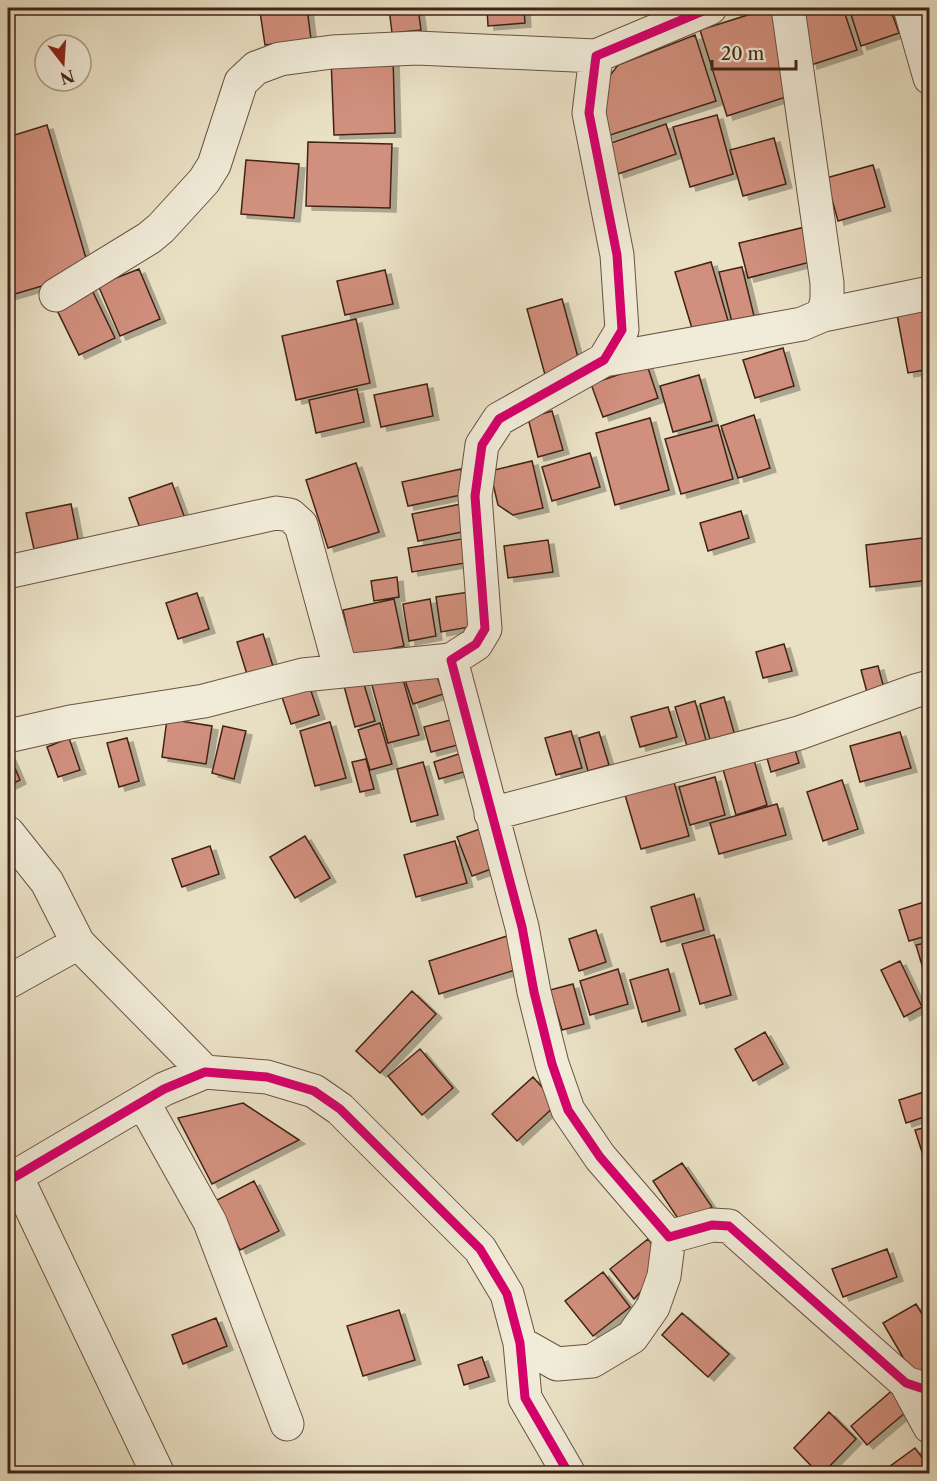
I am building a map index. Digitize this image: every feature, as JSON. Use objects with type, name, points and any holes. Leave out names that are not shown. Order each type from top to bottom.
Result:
[{"type":"street","points":[[56,295],[149,238],[161,228],[204,180],[214,165],[241,82],[256,68],[280,59],[332,52],[417,48],[596,56],[710,8]]},
{"type":"street","points":[[788,8],[827,283],[827,300],[823,315]]},
{"type":"street","points":[[910,8],[930,78]]},
{"type":"street","points":[[596,56],[590,113],[617,255],[622,330],[604,360]]},
{"type":"street","points":[[8,736],[70,722],[204,701],[303,675],[451,660],[476,644],[485,629],[475,496],[482,445],[499,418],[604,360],[802,324],[823,315],[930,293]]},
{"type":"street","points":[[12,571],[276,513],[290,515],[301,525],[341,671]]},
{"type":"street","points":[[451,660],[522,927],[534,992],[552,1064],[568,1110],[600,1157],[669,1237],[664,1276],[652,1307],[632,1336],[591,1361],[557,1364],[520,1343]]},
{"type":"street","points":[[491,814],[799,733],[930,687]]},
{"type":"street","points":[[8,833],[47,882],[78,943],[205,1072]]},
{"type":"street","points":[[8,982],[78,943]]},
{"type":"street","points":[[158,1473],[12,1178],[165,1089],[205,1072],[267,1077],[314,1091],[340,1109],[480,1249],[507,1294],[520,1343],[525,1398],[569,1473]]},
{"type":"street","points":[[143,1102],[210,1222],[287,1424]]},
{"type":"street","points":[[669,1237],[712,1225],[729,1226],[918,1385],[930,1427]]},
{"type":"building","points":[[307,8],[311,39],[265,45],[260,12]]},
{"type":"building","points":[[389,8],[418,8],[421,30],[392,33]]},
{"type":"building","points":[[487,8],[524,8],[525,23],[488,26]]},
{"type":"building","points":[[770,8],[798,93],[727,116],[700,30]]},
{"type":"building","points":[[800,8],[843,8],[857,50],[811,65]]},
{"type":"building","points":[[849,8],[890,8],[899,33],[861,46]]},
{"type":"building","points":[[695,35],[716,101],[604,137],[605,82],[618,65]]},
{"type":"building","points":[[393,56],[395,133],[334,135],[331,58]]},
{"type":"building","points":[[717,115],[733,174],[690,187],[673,127]]},
{"type":"building","points":[[666,124],[676,154],[618,174],[608,144]]},
{"type":"building","points":[[47,125],[90,272],[8,296],[8,137]]},
{"type":"building","points":[[774,138],[786,184],[743,196],[730,150]]},
{"type":"building","points":[[308,142],[392,144],[390,208],[306,206]]},
{"type":"building","points":[[246,160],[299,164],[294,218],[241,214]]},
{"type":"building","points":[[873,165],[885,207],[838,221],[826,178]]},
{"type":"building","points":[[809,226],[818,260],[748,278],[739,243]]},
{"type":"building","points":[[711,262],[729,324],[694,335],[675,272]]},
{"type":"building","points":[[742,267],[755,320],[733,326],[719,272]]},
{"type":"building","points":[[139,269],[160,319],[120,336],[98,285]]},
{"type":"building","points":[[385,270],[393,304],[345,315],[337,281]]},
{"type":"building","points":[[90,286],[115,338],[79,355],[54,304]]},
{"type":"building","points":[[562,299],[579,361],[547,382],[527,309]]},
{"type":"building","points":[[924,299],[930,327],[930,369],[908,373],[895,304]]},
{"type":"building","points":[[356,319],[370,383],[296,400],[282,336]]},
{"type":"building","points":[[783,348],[794,386],[755,398],[743,360]]},
{"type":"building","points":[[647,365],[658,398],[603,417],[591,384]]},
{"type":"building","points":[[699,375],[712,421],[673,432],[660,386]]},
{"type":"building","points":[[427,384],[433,416],[381,427],[374,395]]},
{"type":"building","points":[[357,389],[364,422],[316,433],[309,400]]},
{"type":"building","points":[[552,411],[563,450],[538,457],[528,418]]},
{"type":"building","points":[[754,415],[770,468],[738,478],[721,426]]},
{"type":"building","points":[[650,418],[669,490],[615,505],[596,433]]},
{"type":"building","points":[[718,425],[733,479],[681,494],[665,439]]},
{"type":"building","points":[[590,453],[600,487],[552,501],[542,467]]},
{"type":"building","points":[[532,461],[543,508],[513,515],[498,505],[490,471]]},
{"type":"building","points":[[356,463],[379,532],[328,548],[306,480]]},
{"type":"building","points":[[461,469],[466,494],[408,506],[402,482]]},
{"type":"building","points":[[172,483],[187,524],[144,539],[129,498]]},
{"type":"building","points":[[71,504],[78,539],[34,549],[26,513]]},
{"type":"building","points":[[461,504],[467,531],[418,541],[412,514]]},
{"type":"building","points":[[741,511],[749,538],[708,551],[700,523]]},
{"type":"building","points":[[930,537],[930,580],[870,587],[866,545]]},
{"type":"building","points":[[467,538],[471,562],[412,572],[408,548]]},
{"type":"building","points":[[548,540],[553,572],[508,578],[504,546]]},
{"type":"building","points":[[397,577],[399,597],[374,601],[371,581]]},
{"type":"building","points":[[469,592],[475,626],[441,632],[436,597]]},
{"type":"building","points":[[197,593],[209,629],[178,639],[166,603]]},
{"type":"building","points":[[394,599],[404,646],[353,657],[343,610]]},
{"type":"building","points":[[430,599],[436,636],[409,641],[403,604]]},
{"type":"building","points":[[263,634],[276,676],[250,684],[237,642]]},
{"type":"building","points":[[784,644],[792,671],[763,678],[756,652]]},
{"type":"building","points":[[878,666],[885,692],[868,696],[861,670]]},
{"type":"building","points":[[434,667],[443,694],[413,704],[404,677]]},
{"type":"building","points":[[400,669],[419,735],[388,743],[370,678]]},
{"type":"building","points":[[363,681],[375,721],[355,727],[344,686]]},
{"type":"building","points":[[308,682],[319,715],[291,724],[280,691]]},
{"type":"building","points":[[724,697],[735,736],[711,743],[700,704]]},
{"type":"building","points":[[695,701],[706,740],[687,746],[675,707]]},
{"type":"building","points":[[668,707],[677,737],[640,747],[631,717]]},
{"type":"building","points":[[458,718],[465,743],[431,752],[424,727]]},
{"type":"building","points":[[167,719],[212,726],[206,764],[162,757]]},
{"type":"building","points":[[330,722],[346,778],[315,786],[300,731]]},
{"type":"building","points":[[380,723],[392,764],[370,770],[358,730]]},
{"type":"building","points":[[223,726],[246,731],[234,779],[212,773]]},
{"type":"building","points":[[571,731],[582,768],[556,775],[545,738]]},
{"type":"building","points":[[599,732],[609,765],[588,771],[579,738]]},
{"type":"building","points":[[900,732],[911,768],[860,782],[850,746]]},
{"type":"building","points":[[69,738],[80,770],[58,777],[47,747]]},
{"type":"building","points":[[127,738],[139,781],[119,787],[107,743]]},
{"type":"building","points":[[793,743],[799,763],[771,772],[765,751]]},
{"type":"building","points":[[8,752],[20,780],[8,786]]},
{"type":"building","points":[[465,752],[470,770],[439,779],[434,762]]},
{"type":"building","points":[[366,759],[374,789],[360,792],[352,762]]},
{"type":"building","points":[[754,760],[767,805],[736,815],[723,769]]},
{"type":"building","points":[[423,762],[438,815],[411,822],[397,769]]},
{"type":"building","points":[[715,777],[725,815],[690,825],[679,787]]},
{"type":"building","points":[[842,780],[858,829],[823,841],[807,792]]},
{"type":"building","points":[[674,782],[689,836],[641,849],[625,795]]},
{"type":"building","points":[[777,804],[786,835],[719,854],[710,823]]},
{"type":"building","points":[[480,829],[494,868],[472,876],[457,837]]},
{"type":"building","points":[[305,836],[330,878],[295,898],[270,857]]},
{"type":"building","points":[[455,841],[467,883],[416,897],[404,855]]},
{"type":"building","points":[[210,846],[219,874],[182,887],[172,859]]},
{"type":"building","points":[[694,894],[704,930],[661,942],[651,907]]},
{"type":"building","points":[[930,900],[930,935],[909,941],[899,910]]},
{"type":"building","points":[[596,930],[606,962],[579,971],[569,939]]},
{"type":"building","points":[[714,935],[731,995],[700,1004],[682,944]]},
{"type":"building","points":[[507,936],[518,969],[439,994],[429,961]]},
{"type":"building","points":[[930,942],[930,970],[924,972],[916,945]]},
{"type":"building","points":[[900,961],[922,1007],[904,1017],[881,970]]},
{"type":"building","points":[[618,969],[628,1004],[590,1015],[580,981]]},
{"type":"building","points":[[668,969],[680,1011],[642,1022],[630,980]]},
{"type":"building","points":[[573,984],[584,1024],[562,1030],[550,990]]},
{"type":"building","points":[[412,991],[436,1014],[380,1073],[356,1051]]},
{"type":"building","points":[[765,1032],[783,1064],[753,1081],[735,1049]]},
{"type":"building","points":[[420,1049],[453,1088],[422,1115],[388,1076]]},
{"type":"building","points":[[533,1077],[557,1104],[517,1141],[492,1114]]},
{"type":"building","points":[[930,1090],[930,1115],[906,1123],[899,1100]]},
{"type":"building","points":[[243,1103],[299,1140],[212,1184],[178,1118]]},
{"type":"building","points":[[930,1126],[930,1174],[929,1174],[915,1130]]},
{"type":"building","points":[[682,1163],[712,1207],[683,1226],[653,1181]]},
{"type":"building","points":[[254,1181],[279,1231],[240,1250],[215,1201]]},
{"type":"building","points":[[648,1239],[657,1250],[652,1279],[634,1299],[610,1269]]},
{"type":"building","points":[[887,1249],[897,1277],[843,1297],[832,1269]]},
{"type":"building","points":[[603,1272],[630,1307],[593,1336],[565,1301]]},
{"type":"building","points":[[916,1304],[930,1327],[930,1379],[919,1385],[883,1323]]},
{"type":"building","points":[[399,1310],[415,1360],[363,1376],[347,1326]]},
{"type":"building","points":[[682,1313],[729,1354],[708,1377],[662,1335]]},
{"type":"building","points":[[216,1318],[227,1346],[183,1364],[172,1335]]},
{"type":"building","points":[[482,1357],[489,1377],[464,1385],[458,1365]]},
{"type":"building","points":[[895,1388],[912,1407],[867,1445],[851,1426]]},
{"type":"building","points":[[829,1412],[856,1439],[822,1474],[819,1474],[794,1448]]},
{"type":"building","points":[[915,1448],[930,1468],[930,1474],[894,1474],[889,1467]]},
{"type":"cycle path","points":[[710,8],[596,56],[589,113],[617,255],[622,330],[604,360],[499,419],[482,445],[475,496],[485,629],[476,644],[451,660],[522,927],[534,992],[552,1064],[568,1110],[600,1157],[669,1237],[712,1225],[729,1226],[906,1383],[921,1388],[930,1387]]},
{"type":"cycle path","points":[[8,1181],[164,1089],[205,1072],[267,1077],[314,1091],[340,1109],[480,1249],[507,1294],[520,1343],[525,1398],[569,1474]]}]
